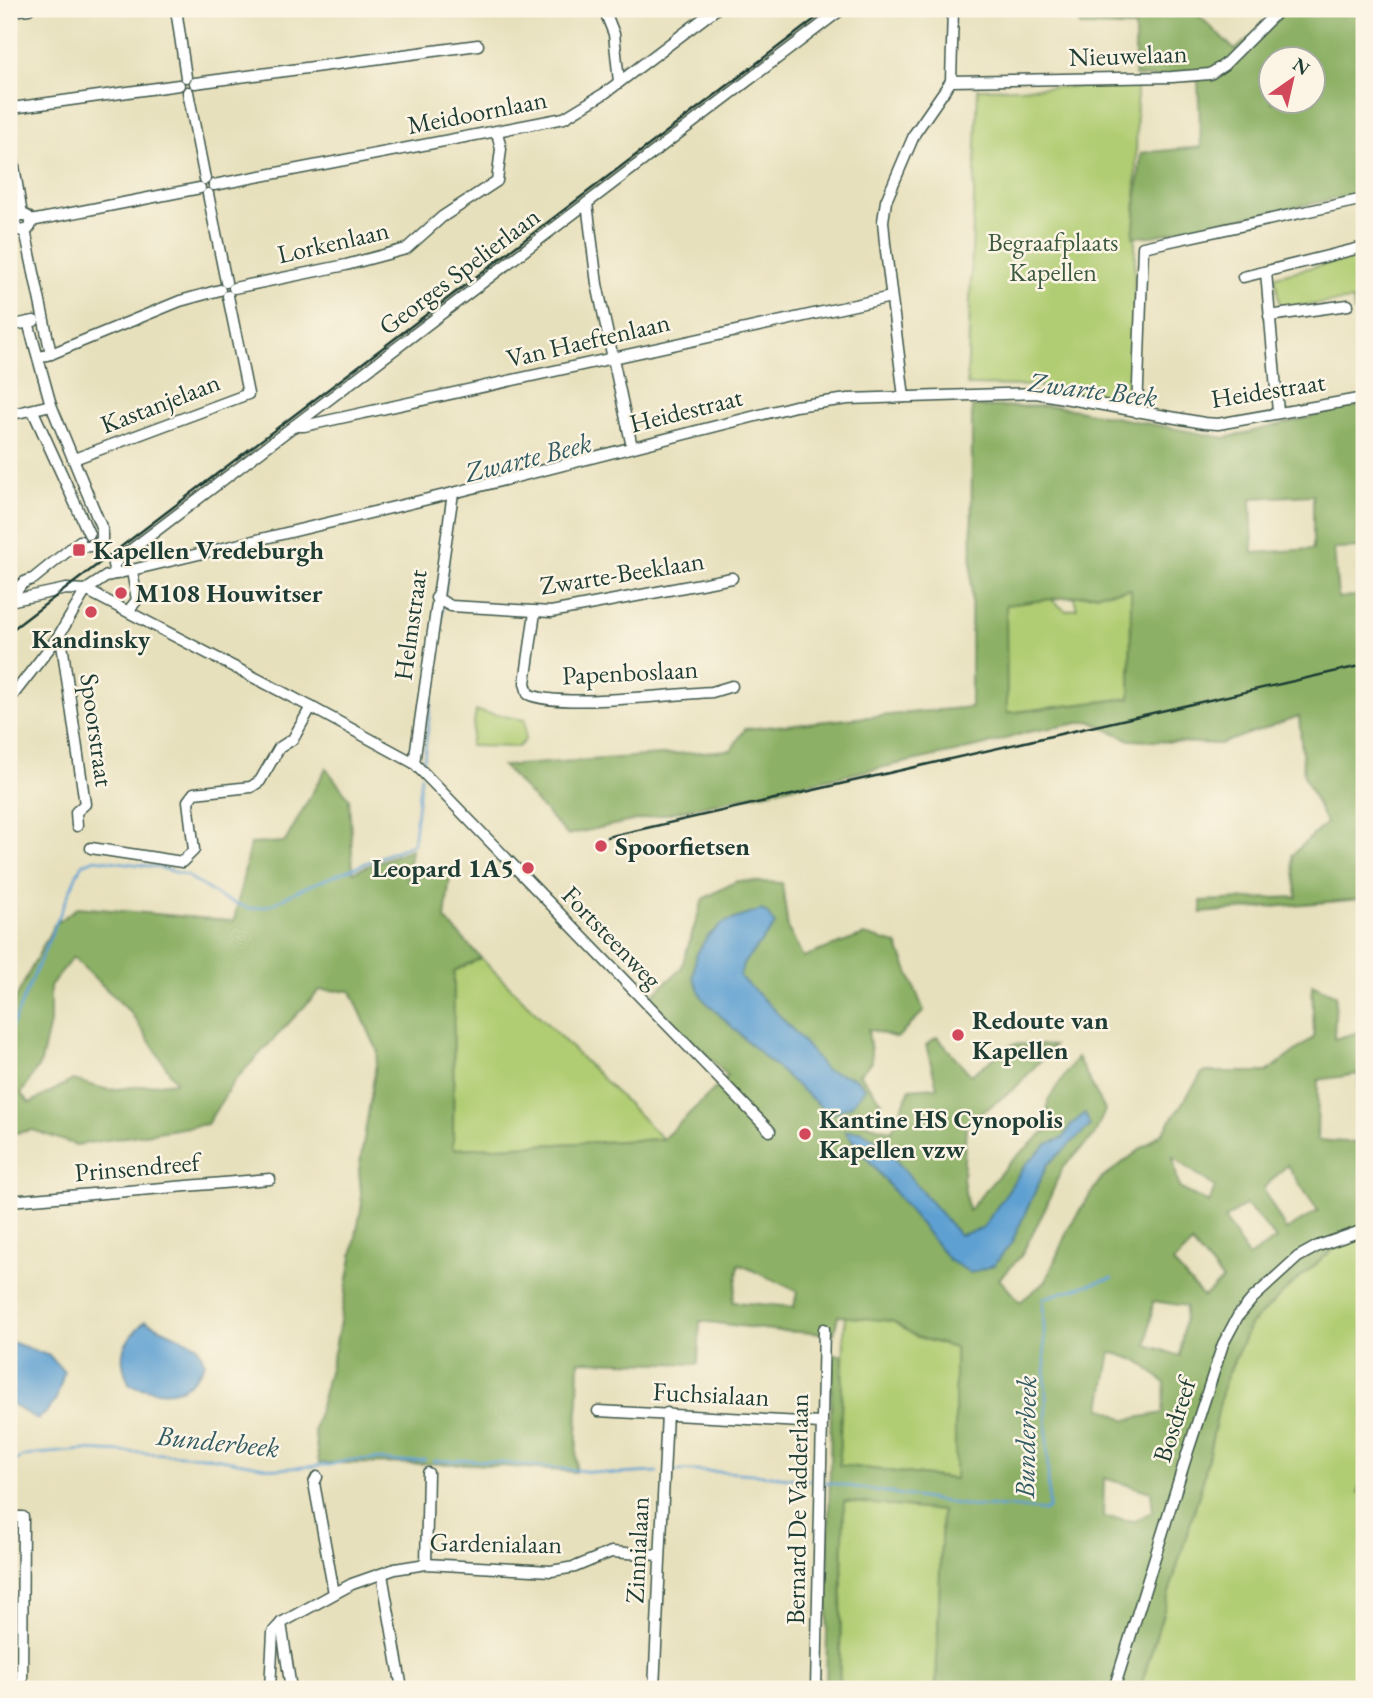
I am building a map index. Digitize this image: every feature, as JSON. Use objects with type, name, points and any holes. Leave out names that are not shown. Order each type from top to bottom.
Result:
[{"type":"street","points":[[9,11],[29,9]]},
{"type":"street","name":"Kastanjelaan","points":[[74,459],[248,394],[187,84],[176,9]]},
{"type":"street","points":[[604,9],[614,34],[619,82]]},
{"type":"street","name":"Meidoornlaan","points":[[21,224],[564,118],[619,82],[716,9]]},
{"type":"street","name":"Georges Spelierlaan","points":[[116,574],[113,565],[120,559],[842,9]]},
{"type":"street","points":[[904,397],[883,221],[886,201],[915,133],[951,81],[953,9]]},
{"type":"street","name":"Nieuwelaan","points":[[951,81],[1210,74],[1224,65],[1280,9]]},
{"type":"street","points":[[10,108],[478,45]]},
{"type":"street","name":"Lorkenlaan","points":[[39,357],[180,301],[346,265],[406,249],[442,217],[497,181],[501,149],[498,132]]},
{"type":"street","points":[[9,135],[21,224],[51,354]]},
{"type":"street","points":[[1137,412],[1143,247],[1364,199]]},
{"type":"street","points":[[587,203],[597,284],[632,447]]},
{"type":"street","points":[[1243,277],[1364,247]]},
{"type":"street","points":[[1266,272],[1278,412]]},
{"type":"street","name":"Van Haeftenlaan","points":[[294,426],[304,426],[891,297]]},
{"type":"street","points":[[1269,316],[1348,305]]},
{"type":"street","points":[[9,326],[44,319]]},
{"type":"street","points":[[28,322],[51,405],[102,529],[102,540],[93,546],[76,544]]},
{"type":"street","name":"Heidestraat","points":[[86,590],[107,576],[453,493],[795,406],[848,399],[1036,393],[1218,424],[1364,398]]},
{"type":"street","points":[[9,415],[51,405]]},
{"type":"street","points":[[33,411],[89,534]]},
{"type":"street","name":"Helmstraat","points":[[414,763],[453,493]]},
{"type":"street","points":[[11,600],[27,580],[33,579],[89,534],[97,521]]},
{"type":"street","points":[[129,610],[137,600],[132,571]]},
{"type":"street","name":"Zwarte-Beeklaan","points":[[436,598],[451,606],[551,612],[732,578]]},
{"type":"street","points":[[32,595],[33,579]]},
{"type":"street","points":[[9,700],[58,637],[86,590],[72,588],[11,600]]},
{"type":"street","name":"Fortsteenweg","points":[[86,590],[129,610],[414,763],[771,1131]]},
{"type":"street","name":"Papenboslaan","points":[[535,612],[525,683],[528,694],[587,699],[712,692],[733,686]]},
{"type":"street","name":"Spoorstraat","points":[[58,637],[62,644],[85,804],[76,812],[77,826]]},
{"type":"street","points":[[91,848],[182,862],[194,850],[188,801],[194,793],[251,787],[260,781],[279,748],[293,739],[311,707]]},
{"type":"street","name":"Prinsendreef","points":[[9,1201],[270,1179]]},
{"type":"street","name":"Bosdreef","points":[[1114,1689],[1186,1454],[1223,1345],[1237,1316],[1298,1257],[1318,1246],[1364,1230]]},
{"type":"street","name":"Bernard De Vadderlaan","points":[[816,1689],[824,1329]]},
{"type":"street","name":"Fuchsialaan","points":[[598,1412],[667,1413],[821,1423]]},
{"type":"street","name":"Zinnialaan","points":[[654,1689],[667,1413]]},
{"type":"street","points":[[426,1564],[428,1473]]},
{"type":"street","points":[[317,1477],[314,1483],[334,1593]]},
{"type":"street","points":[[9,1517],[23,1517],[22,1689]]},
{"type":"street","name":"Gardenialaan","points":[[281,1623],[334,1593],[395,1569],[426,1564],[551,1571],[575,1567],[611,1552],[659,1555]]},
{"type":"street","points":[[382,1574],[402,1689]]},
{"type":"street","points":[[270,1689],[273,1632],[281,1623]]},
{"type":"street","points":[[281,1623],[291,1689]]},
{"type":"green space","points":[[1077,9],[1192,9],[1235,50],[1282,9],[1364,9],[1364,193],[1153,236],[1133,237],[1141,153],[1201,147],[1198,80],[1135,76],[1135,27],[1080,26]]},
{"type":"green space","name":"Begraafplaats Kapellen","points":[[1137,85],[1133,403],[1038,386],[967,385],[978,89]]},
{"type":"green space","points":[[1364,255],[1363,311],[1354,312],[1353,300],[1280,308],[1275,276]]},
{"type":"green space","points":[[1364,404],[1364,548],[1334,549],[1338,598],[1364,595],[1364,879],[1361,899],[1201,913],[1201,901],[1297,897],[1292,855],[1326,823],[1304,776],[1299,716],[1220,744],[1130,740],[1090,721],[1028,732],[982,746],[567,835],[503,766],[731,750],[745,729],[971,707],[972,407],[1055,406],[1225,438]],"holes":[[[1313,495],[1313,549],[1253,553],[1251,498]],[[1131,589],[1130,698],[1007,713],[1006,605]]]},
{"type":"green space","points":[[1132,589],[1130,698],[1006,713],[1005,605],[1056,598],[1053,601],[1066,611],[1077,608],[1074,598],[1070,597]]},
{"type":"green space","points":[[476,711],[525,720],[525,740],[518,747],[470,746]]},
{"type":"green space","points":[[326,768],[349,798],[353,872],[411,849],[407,879],[451,868],[445,919],[481,958],[454,971],[453,1149],[663,1139],[728,1076],[649,998],[681,969],[703,899],[737,881],[782,883],[788,929],[803,957],[864,935],[897,944],[924,1011],[897,1038],[868,1029],[872,1062],[859,1074],[882,1102],[859,1122],[892,1131],[910,1089],[937,1087],[926,1045],[937,1037],[971,1075],[1013,1044],[1054,1046],[1016,1087],[966,1125],[963,1178],[968,1211],[1009,1163],[1047,1130],[1048,1100],[1077,1057],[1105,1110],[1094,1136],[1062,1168],[1021,1256],[999,1279],[1020,1302],[1046,1281],[1069,1227],[1100,1180],[1163,1132],[1203,1072],[1267,1072],[1314,1037],[1312,984],[1336,995],[1334,1039],[1363,1031],[1364,1003],[1364,1234],[1343,1241],[1290,1286],[1250,1325],[1224,1383],[1203,1481],[1140,1689],[936,1689],[942,1511],[844,1501],[839,1689],[826,1689],[832,1353],[843,1356],[839,1465],[955,1479],[955,1348],[917,1337],[892,1321],[838,1316],[834,1334],[779,1331],[700,1321],[698,1364],[579,1361],[576,1472],[474,1464],[319,1463],[314,1430],[335,1348],[362,1204],[359,1170],[378,1052],[351,991],[320,990],[234,1081],[207,1124],[76,1145],[33,1130],[9,1134],[9,1011],[54,925],[78,907],[234,921],[250,844],[285,842]],"holes":[[[73,957],[131,1013],[176,1082],[109,1090],[73,1080],[30,1103],[21,1094],[41,1062],[50,1023],[50,986]],[[1359,1074],[1358,1143],[1317,1140],[1318,1080]],[[1173,1157],[1215,1187],[1209,1203],[1179,1188]],[[1287,1165],[1318,1211],[1286,1230],[1263,1189]],[[1246,1204],[1276,1239],[1248,1257],[1225,1219]],[[1192,1244],[1223,1280],[1203,1297],[1173,1263]],[[739,1264],[797,1291],[794,1307],[733,1302]],[[1153,1301],[1186,1306],[1180,1356],[1147,1345]],[[1111,1352],[1139,1361],[1165,1383],[1163,1413],[1126,1420],[1101,1407]],[[1104,1478],[1151,1492],[1153,1511],[1135,1521],[1103,1517]]]},
{"type":"green space","points":[[481,958],[663,1139],[453,1149],[454,971]]},
{"type":"green space","points":[[1364,1233],[1364,1473],[1358,1493],[1364,1495],[1364,1689],[1140,1689],[1203,1481],[1224,1383],[1250,1325],[1290,1286],[1343,1241]]},
{"type":"green space","points":[[845,1316],[892,1321],[917,1337],[955,1348],[955,1479],[839,1465]]},
{"type":"green space","points":[[844,1501],[942,1511],[936,1689],[839,1689]]},
{"type":"water","points":[[761,910],[767,913],[775,925],[743,964],[740,977],[785,1021],[825,1070],[855,1078],[865,1088],[851,1106],[829,1114],[703,999],[693,977],[696,955],[707,937],[723,923]]},
{"type":"water","points":[[1085,1113],[1090,1126],[1047,1165],[1012,1242],[994,1265],[971,1273],[949,1260],[845,1131],[861,1131],[883,1145],[959,1235],[982,1229],[1026,1164],[1047,1144],[1063,1138],[1071,1125]]},
{"type":"water","points":[[145,1321],[197,1345],[205,1363],[190,1383],[173,1391],[130,1385],[123,1365],[124,1350],[131,1336]]},
{"type":"water","points":[[9,1341],[50,1356],[64,1372],[53,1405],[37,1419],[9,1403]]},
{"type":"waterway","name":"Zwarte Beek","points":[[444,600],[448,561]]},
{"type":"waterway","name":"Zwarte Beek","points":[[423,766],[443,606]]},
{"type":"waterway","name":"Zwarte Beek","points":[[9,1033],[81,865],[95,859],[157,867],[186,875],[221,898],[251,909],[271,905],[301,889],[413,844],[421,776]]},
{"type":"waterway","name":"Bunderbeek","points":[[824,1482],[970,1506],[1045,1511],[1049,1507],[1043,1298],[1112,1278]]},
{"type":"waterway","name":"Bunderbeek","points":[[9,1464],[22,1457],[37,1454],[84,1450],[203,1456],[278,1469],[329,1465],[350,1460],[425,1460]]},
{"type":"waterway","name":"Bunderbeek","points":[[433,1461],[472,1460],[616,1474],[657,1472]]},
{"type":"waterway","name":"Bunderbeek","points":[[671,1471],[743,1473],[814,1481]]},
{"type":"railway","points":[[9,632],[828,9]]},
{"type":"railway","points":[[607,837],[1364,665]]},
{"type":"place","name":"Kapellen Vredeburgh","points":[[79,550]]},
{"type":"place","name":"M108 Houwitser","points":[[121,593]]},
{"type":"place","name":"Kandinsky","points":[[91,612]]},
{"type":"place","name":"Spoorfietsen","points":[[601,846]]},
{"type":"place","name":"Leopard 1A5","points":[[528,868]]},
{"type":"place","name":"Redoute van Kapellen","points":[[958,1035]]},
{"type":"place","name":"Kantine HS Cynopolis Kapellen vzw","points":[[805,1134]]}]
